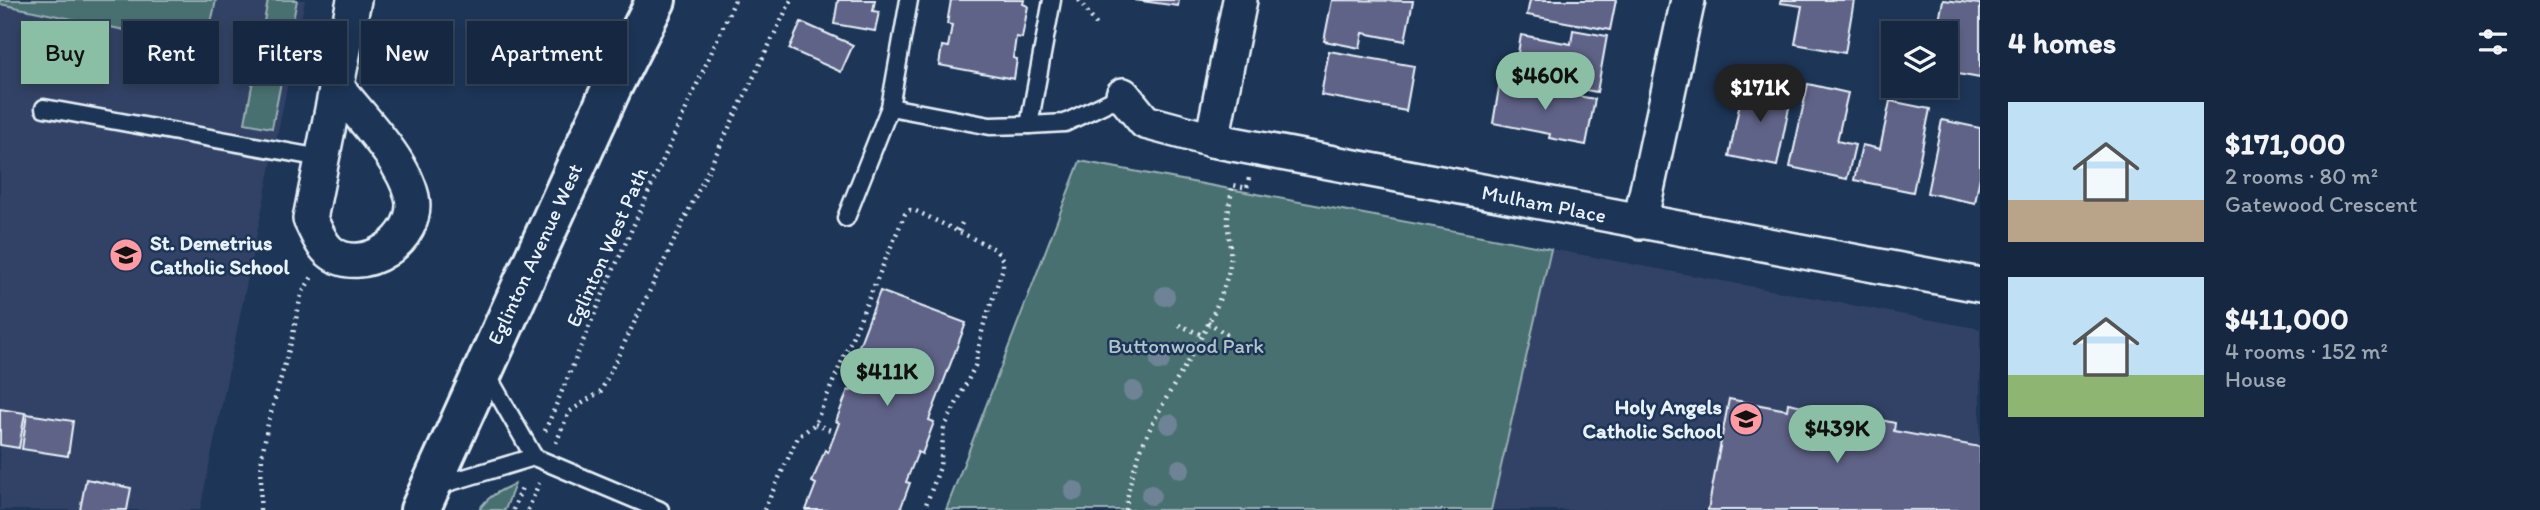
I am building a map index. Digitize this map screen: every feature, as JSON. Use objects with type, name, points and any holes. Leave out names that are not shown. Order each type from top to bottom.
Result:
[{"type":"main road","name":"Eglinton Avenue West","points":[[424,499],[612,87],[656,0]]},
{"type":"street","points":[[337,87],[387,151],[406,180],[412,199],[411,218],[403,235],[382,253],[354,259],[328,251],[310,219],[354,0]]},
{"type":"street","points":[[1212,141],[1240,0]]},
{"type":"street","points":[[1640,222],[1688,0]]},
{"type":"street","name":"Mulham Place","points":[[1123,95],[1144,122],[1212,141],[1980,285]]},
{"type":"lane","points":[[846,218],[890,107],[909,0]]},
{"type":"lane","points":[[1030,125],[1052,0]]},
{"type":"lane","points":[[890,107],[990,126],[1030,125],[1065,123],[1123,95]]},
{"type":"lane","points":[[44,108],[321,158]]},
{"type":"lane","points":[[483,368],[540,460],[660,510]]},
{"type":"lane","points":[[424,499],[540,460]]},
{"type":"path","name":"Eglinton West Path","points":[[513,510],[540,460],[614,267],[736,0]]},
{"type":"path","points":[[528,510],[540,460],[569,412],[601,391],[791,0]]},
{"type":"path","points":[[1079,0],[1098,27]]},
{"type":"path","points":[[1126,510],[1128,492],[1147,430],[1175,386],[1202,335],[1230,268],[1228,218],[1233,185],[1247,188],[1250,170]]},
{"type":"path","points":[[764,510],[798,437],[815,424],[909,210],[995,249],[1003,260],[1003,268],[983,327],[975,366],[944,428],[940,467],[923,510]]},
{"type":"path","points":[[958,231],[963,221]]},
{"type":"path","points":[[260,510],[262,456],[268,423],[292,339],[301,295],[328,251]]},
{"type":"path","points":[[1208,322],[1229,336]]},
{"type":"path","points":[[1179,325],[1202,335]]},
{"type":"path","points":[[815,424],[830,430]]},
{"type":"shaded area","name":"St. Demetrius Catholic School","points":[[0,0],[305,0],[301,21],[233,21],[233,84],[288,84],[200,510],[0,510]]},
{"type":"shaded area","name":"Holy Angels Catholic School","points":[[1551,249],[1980,329],[1980,510],[1491,510]]},
{"type":"green space","points":[[0,0],[216,0],[212,21],[123,21],[123,30],[109,27],[109,21],[81,21],[0,4]]},
{"type":"green space","points":[[268,0],[297,0],[293,21],[264,21]]},
{"type":"green space","points":[[252,84],[281,84],[272,128],[245,123]]},
{"type":"green space","name":"Buttonwood Park","points":[[1080,161],[1551,249],[1491,510],[946,510]]},
{"type":"green space","points":[[515,484],[505,510],[479,510],[494,494]]},
{"type":"building","points":[[838,0],[875,0],[873,11],[879,12],[875,31],[834,24]]},
{"type":"building","points":[[951,0],[1024,0],[1023,4],[1028,6],[1022,38],[1016,37],[1014,79],[939,65],[942,46],[948,47],[952,25],[947,24]]},
{"type":"building","points":[[1134,0],[1179,0],[1178,6]]},
{"type":"building","points":[[1332,0],[1413,1],[1405,41],[1363,33],[1360,48],[1324,41]]},
{"type":"building","points":[[1530,0],[1616,0],[1610,30],[1527,15]]},
{"type":"building","points":[[1781,0],[1854,0],[1845,53],[1795,44],[1802,6],[1780,3]]},
{"type":"building","points":[[1943,0],[1980,4],[1980,78],[1958,74],[1958,21],[1939,21]]},
{"type":"building","points":[[801,22],[853,45],[841,72],[789,49]]},
{"type":"building","points":[[1573,30],[1607,36],[1597,92],[1514,77],[1521,35],[1571,44]]},
{"type":"building","points":[[1329,51],[1414,66],[1406,111],[1321,95]]},
{"type":"building","points":[[1500,82],[1595,99],[1586,145],[1549,138],[1550,134],[1493,123]]},
{"type":"building","points":[[1744,83],[1792,93],[1777,166],[1729,156]]},
{"type":"building","points":[[1808,84],[1848,93],[1837,141],[1855,145],[1847,179],[1790,167]]},
{"type":"building","points":[[1890,101],[1930,109],[1913,192],[1854,180],[1862,145],[1880,149]]},
{"type":"building","points":[[1942,120],[1980,128],[1980,177],[1975,203],[1927,193]]},
{"type":"building","points":[[880,291],[966,323],[929,420],[934,422],[922,454],[918,452],[906,482],[910,483],[900,510],[806,510],[816,484],[812,482],[825,450],[828,452],[839,423],[836,421],[862,362],[854,359]]},
{"type":"building","points":[[1729,399],[1787,410],[1788,403],[1803,406],[1802,413],[1819,416],[1818,421],[1839,424],[1840,420],[1875,427],[1876,419],[1895,423],[1894,431],[1980,447],[1980,510],[1708,510]]},
{"type":"building","points":[[0,409],[25,413],[19,448],[0,445]]},
{"type":"building","points":[[27,414],[73,421],[68,456],[22,449]]},
{"type":"building","points":[[86,479],[131,488],[127,510],[80,510]]},
{"type":"place","name":"St. Demetrius Catholic School","points":[[126,255]]},
{"type":"place","name":"Holy Angels Catholic School","points":[[1746,419]]}]
